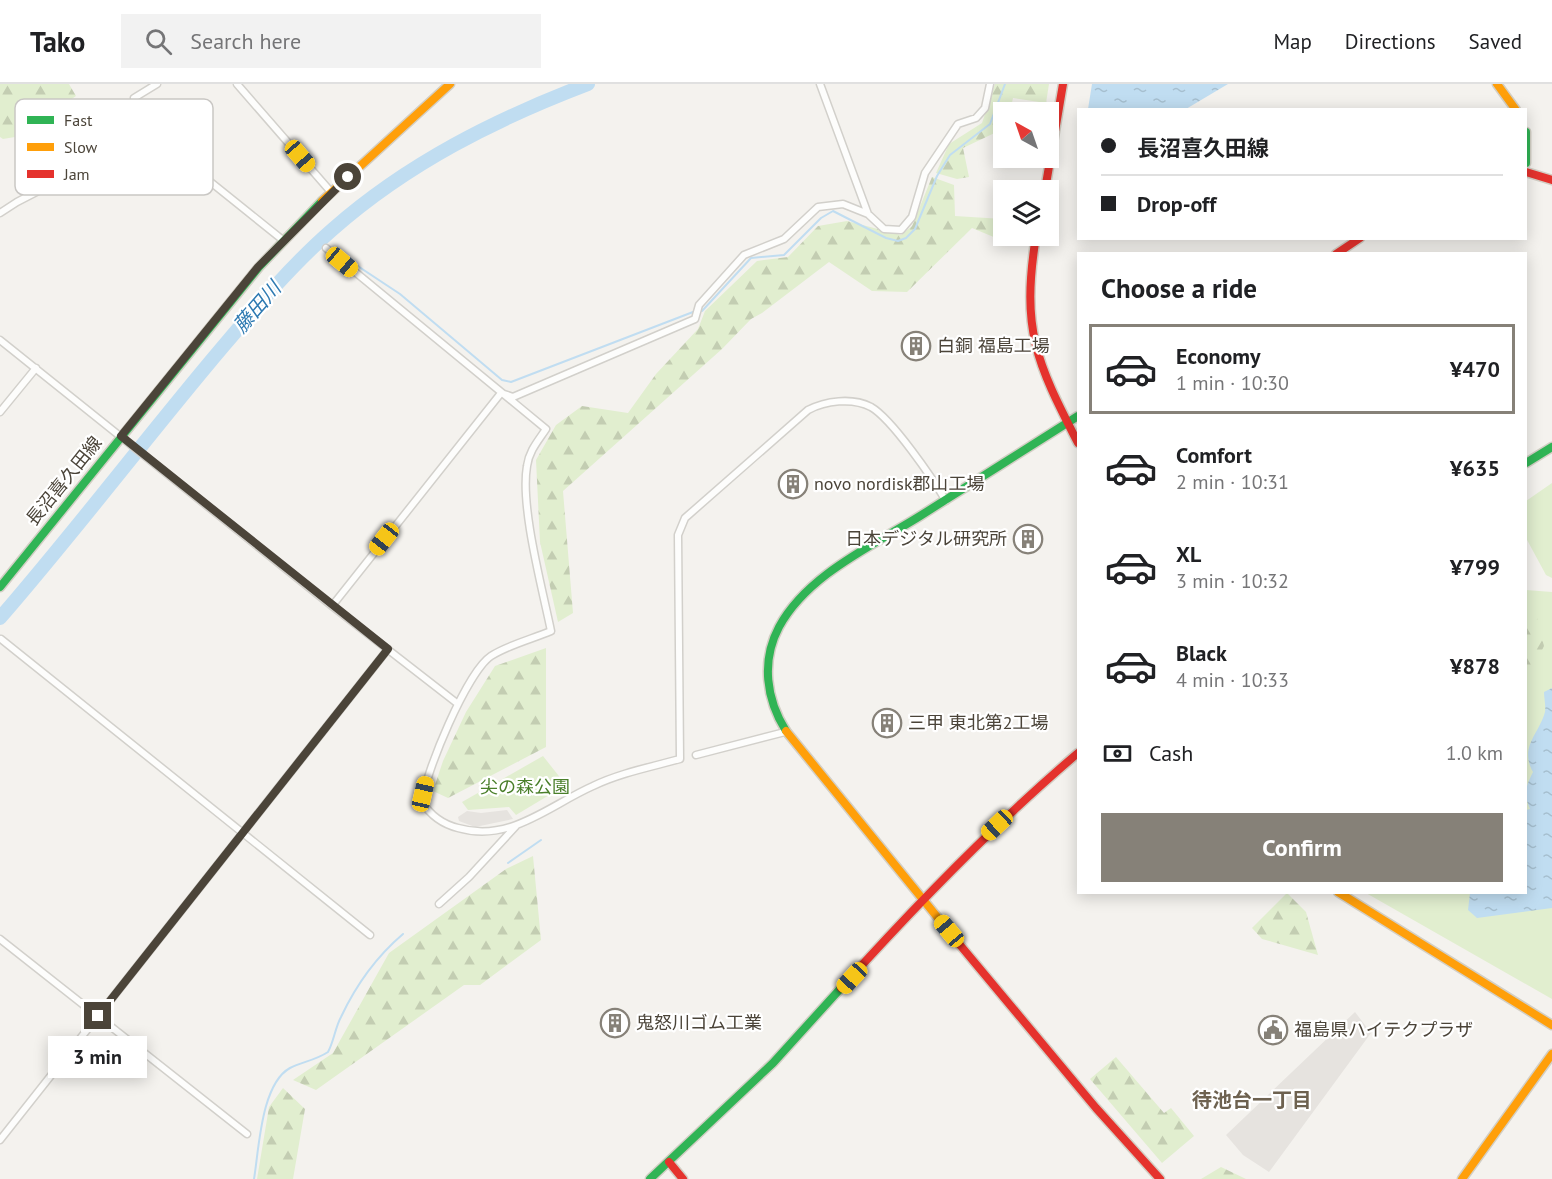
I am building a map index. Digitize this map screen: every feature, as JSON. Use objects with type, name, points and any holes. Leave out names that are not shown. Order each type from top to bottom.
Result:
[{"type":"street","points":[[134,99],[157,84]]},
{"type":"street","points":[[237,84],[331,192]]},
{"type":"street","name":"長沼喜久田線","points":[[0,586],[123,438],[240,288],[331,192],[450,84]]},
{"type":"street","points":[[820,84],[868,214]]},
{"type":"street","points":[[501,393],[513,397],[695,319],[699,305],[744,255],[784,240],[818,207],[843,204],[868,214],[884,230],[901,230],[912,217],[925,173],[958,124],[976,118],[985,108],[990,84]]},
{"type":"street","points":[[1047,180],[1063,84]]},
{"type":"street","points":[[1497,84],[1515,108]]},
{"type":"street","points":[[1527,172],[1552,180]]},
{"type":"street","points":[[213,184],[284,241]]},
{"type":"street","points":[[0,213],[29,195]]},
{"type":"street","points":[[1339,252],[1356,240]]},
{"type":"street","points":[[1034,246],[1027,293],[1031,337],[1049,389],[1077,441]]},
{"type":"street","points":[[326,248],[546,429],[533,447],[527,465],[525,492],[551,630],[491,656],[480,667],[458,704],[426,780],[422,802],[435,818],[449,826],[491,833],[545,813],[593,785],[680,759],[678,535],[685,518],[808,410],[842,402],[859,402],[879,412],[933,479],[946,501]]},
{"type":"street","points":[[0,340],[458,704]]},
{"type":"street","points":[[0,412],[36,368]]},
{"type":"street","points":[[332,606],[501,393]]},
{"type":"street","points":[[1077,417],[814,584],[798,597],[776,633],[768,671],[769,691],[785,732],[1096,1108],[1160,1179]]},
{"type":"street","points":[[1527,462],[1552,447]]},
{"type":"street","points":[[1,639],[370,935]]},
{"type":"street","points":[[0,1140],[388,649]]},
{"type":"street","points":[[696,755],[785,732]]},
{"type":"street","points":[[650,1179],[773,1063],[922,898],[1025,798],[1077,754]]},
{"type":"street","points":[[439,904],[469,877],[516,825]]},
{"type":"street","points":[[1341,894],[1552,1025]]},
{"type":"street","points":[[0,939],[247,1134]]},
{"type":"street","points":[[1462,1179],[1552,1054]]},
{"type":"street","points":[[669,1162],[683,1179]]},
{"type":"green space","points":[[0,84],[69,84],[76,96],[72,99],[15,99],[15,137],[3,139],[0,137]]},
{"type":"green space","points":[[995,84],[1049,84],[1046,102],[1013,98],[1012,102],[993,102],[993,134],[963,148],[969,177],[957,179],[936,173],[949,144],[982,123]]},
{"type":"green space","points":[[932,177],[954,185],[955,216],[993,218],[993,237],[972,228],[907,292],[872,291],[829,262],[751,319],[722,349],[563,491],[573,613],[558,622],[540,542],[536,460],[556,425],[582,406],[628,413],[656,374],[698,329],[705,311],[757,261],[788,257],[818,226],[847,221],[901,235],[912,226]]},
{"type":"green space","points":[[1552,483],[1552,578],[1546,575],[1527,540],[1527,500]]},
{"type":"green space","points":[[1527,590],[1552,592],[1552,999],[1368,894],[1527,894]]},
{"type":"green space","points":[[1527,610],[1536,614],[1544,646],[1527,681]]},
{"type":"green space","points":[[546,648],[546,747],[448,798],[433,791],[443,761],[466,712],[495,666]]},
{"type":"green space","name":"尖の森公園","points":[[543,756],[566,785],[516,815],[509,807],[468,810],[462,802]]},
{"type":"green space","points":[[533,856],[541,940],[480,985],[464,985],[316,1090],[293,1080],[333,1053],[389,953],[506,869]]},
{"type":"green space","points":[[1288,894],[1306,912],[1318,955],[1262,939],[1252,928]]},
{"type":"green space","points":[[1116,1057],[1164,1113],[1171,1108],[1194,1136],[1162,1163],[1090,1079]]},
{"type":"green space","points":[[283,1088],[305,1109],[293,1179],[257,1179],[269,1107]]},
{"type":"green space","points":[[1221,1167],[1246,1179],[1201,1179]]},
{"type":"shaded area","points":[[507,810],[513,819],[475,827],[459,821],[458,817],[467,811],[481,813]]},
{"type":"shaded area","points":[[1355,1012],[1371,1033],[1269,1172],[1243,1155],[1226,1135]]},
{"type":"water","points":[[1092,84],[1228,84],[1188,108],[1088,108]]},
{"type":"water","points":[[1552,688],[1552,908],[1477,918],[1468,910],[1470,894],[1527,894],[1527,810],[1530,809],[1527,787],[1533,772],[1528,755],[1545,712],[1544,692]]},
{"type":"waterway","name":"藤田川","points":[[0,618],[239,327],[316,244],[362,205],[422,163],[520,112],[588,84]]},
{"type":"waterway","points":[[702,311],[751,258],[784,255],[821,218],[833,211],[886,238],[898,241],[906,238],[915,229],[937,176],[950,155],[990,124],[1005,84]]},
{"type":"waterway","points":[[338,253],[400,294],[502,380],[511,382],[693,312]]},
{"type":"waterway","points":[[508,863],[541,840]]},
{"type":"waterway","points":[[254,1179],[267,1102],[280,1076],[290,1068],[328,1052],[339,1021],[360,983],[375,962],[403,934]]},
{"type":"traffic: fast","points":[[0,587],[259,267],[322,201]]},
{"type":"traffic: fast","points":[[786,731],[770,693],[768,666],[773,640],[779,627],[806,592],[842,563],[1077,417]]},
{"type":"traffic: fast","points":[[1527,462],[1552,447]]},
{"type":"traffic: fast","points":[[650,1179],[773,1063],[841,988]]},
{"type":"traffic: slow","points":[[322,201],[450,84]]},
{"type":"traffic: slow","points":[[1497,84],[1515,108]]},
{"type":"traffic: slow","points":[[786,731],[960,945]]},
{"type":"traffic: slow","points":[[1341,894],[1552,1025]]},
{"type":"traffic: slow","points":[[1462,1179],[1552,1054]]},
{"type":"traffic: jam","points":[[1047,180],[1063,84]]},
{"type":"traffic: jam","points":[[1527,172],[1552,180]]},
{"type":"traffic: jam","points":[[1339,252],[1357,240]]},
{"type":"traffic: jam","points":[[1035,246],[1030,296],[1036,344],[1042,366],[1077,441]]},
{"type":"traffic: jam","points":[[841,988],[956,866],[1046,780],[1077,754]]},
{"type":"traffic: jam","points":[[960,945],[1096,1108],[1160,1179]]},
{"type":"traffic: jam","points":[[669,1162],[683,1179]]},
{"type":"place","name":"白銅 福島工場","points":[[916,346]]},
{"type":"place","name":"novo nordisk郡山工場","points":[[793,484]]},
{"type":"place","name":"日本デジタル研究所","points":[[1028,539]]},
{"type":"place","name":"三甲 東北第2工場","points":[[887,723]]},
{"type":"place","name":"鬼怒川ゴム工業","points":[[615,1023]]},
{"type":"place","name":"福島県ハイテクプラザ","points":[[1273,1030]]},
{"type":"district","name":"待池台一丁目","points":[[1252,1100]]},
{"type":"route","points":[[98,1016],[388,649],[121,436],[258,267],[348,177]]}]
